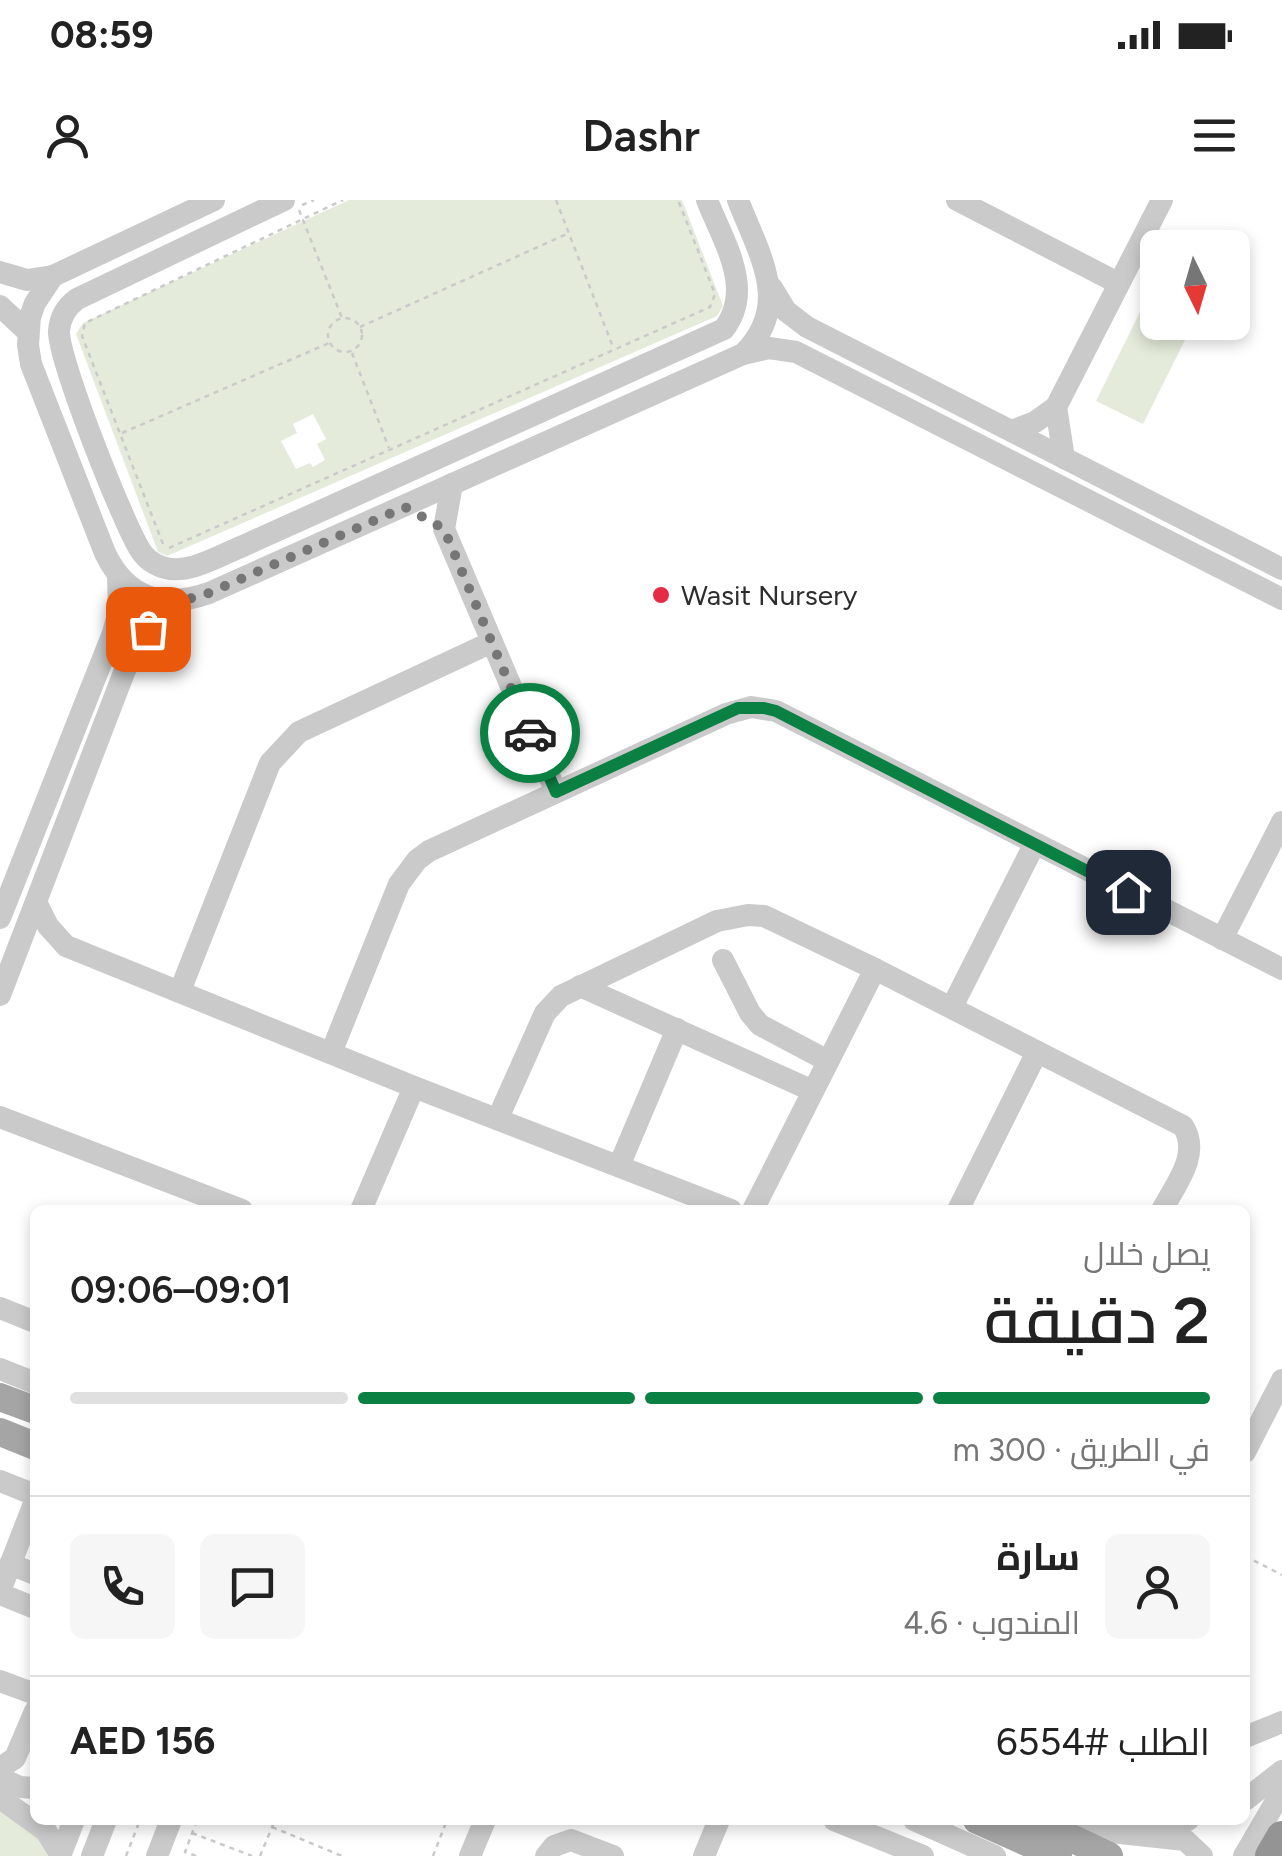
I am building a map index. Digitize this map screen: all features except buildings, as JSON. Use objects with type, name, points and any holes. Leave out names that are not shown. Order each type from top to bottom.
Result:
[{"type":"highway","points":[[1271,1856],[1282,1837]]},
{"type":"main road","points":[[0,1396],[30,1408]]},
{"type":"main road","points":[[0,1432],[30,1444]]},
{"type":"main road","points":[[1044,1825],[1109,1856]]},
{"type":"main road","points":[[968,1830],[1058,1856]]},
{"type":"street","points":[[0,272],[28,280],[62,271],[214,200]]},
{"type":"street","points":[[284,200],[77,299],[64,313],[60,342],[76,393],[137,545],[158,566],[188,568],[243,546],[711,337],[733,317],[739,288],[706,200]]},
{"type":"street","points":[[738,200],[772,288],[796,320],[1282,570]]},
{"type":"street","points":[[957,200],[1118,283]]},
{"type":"street","points":[[1012,431],[1035,422],[1056,407],[1162,200]]},
{"type":"street","points":[[719,231],[761,262]]},
{"type":"street","points":[[132,271],[62,271],[35,303],[28,332],[32,364],[105,553],[118,576],[146,596],[178,602]]},
{"type":"street","points":[[743,354],[765,327],[772,288]]},
{"type":"street","points":[[0,306],[28,332]]},
{"type":"street","points":[[0,995],[125,670],[148,629],[178,602],[209,593],[405,507],[743,354],[782,349],[834,370],[1282,600]]},
{"type":"street","points":[[670,354],[720,364]]},
{"type":"street","points":[[834,370],[836,362],[844,359],[879,371],[899,372]]},
{"type":"street","points":[[32,364],[76,393]]},
{"type":"street","points":[[1056,407],[1064,458]]},
{"type":"street","points":[[452,484],[444,529],[556,792]]},
{"type":"street","points":[[105,553],[116,494]]},
{"type":"street","points":[[405,507],[444,529]]},
{"type":"street","points":[[209,593],[243,546]]},
{"type":"street","points":[[0,918],[117,623],[118,576]]},
{"type":"street","points":[[180,991],[270,764],[288,741],[312,725],[492,642]]},
{"type":"street","points":[[104,657],[125,670]]},
{"type":"street","points":[[331,1053],[399,884],[429,851],[738,708],[776,711],[1282,969]]},
{"type":"street","points":[[1222,939],[1282,822]]},
{"type":"street","points":[[952,1008],[1034,845]]},
{"type":"street","points":[[36,902],[48,926],[66,946]]},
{"type":"street","points":[[498,1118],[545,1013],[560,996],[717,922],[748,915],[779,921],[1183,1126],[1190,1136],[1191,1148],[1164,1205]]},
{"type":"street","points":[[14,959],[39,948],[66,946],[717,1205]]},
{"type":"street","points":[[723,960],[750,1014],[760,1025],[828,1061]]},
{"type":"street","points":[[756,1205],[875,968]]},
{"type":"street","points":[[580,986],[813,1090]]},
{"type":"street","points":[[619,1166],[677,1030]]},
{"type":"street","points":[[960,1205],[1037,1052]]},
{"type":"street","points":[[363,1205],[414,1087]]},
{"type":"street","points":[[0,1116],[229,1205]]},
{"type":"street","points":[[0,1308],[30,1320]]},
{"type":"street","points":[[0,1369],[30,1382]]},
{"type":"street","points":[[1250,1445],[1276,1406],[1282,1380]]},
{"type":"street","points":[[2,1487],[30,1496]]},
{"type":"street","points":[[30,1511],[0,1593],[30,1606]]},
{"type":"street","points":[[10,1564],[30,1572]]},
{"type":"street","points":[[0,1681],[30,1692]]},
{"type":"street","points":[[1250,1736],[1282,1722]]},
{"type":"street","points":[[0,1768],[18,1752],[30,1726]]},
{"type":"street","points":[[18,1752],[30,1766]]},
{"type":"street","points":[[1250,1796],[1282,1772]]},
{"type":"street","points":[[0,1778],[30,1788]]},
{"type":"street","points":[[1244,1856],[1282,1790]]},
{"type":"street","points":[[0,1797],[30,1804]]},
{"type":"street","points":[[0,1797],[30,1819]]},
{"type":"street","points":[[38,1825],[84,1854]]},
{"type":"street","points":[[75,1825],[84,1854]]},
{"type":"street","points":[[84,1825],[84,1854]]},
{"type":"street","points":[[84,1854],[103,1825]]},
{"type":"street","points":[[156,1856],[168,1825]]},
{"type":"street","points":[[470,1856],[483,1825]]},
{"type":"street","points":[[704,1856],[717,1825]]},
{"type":"street","points":[[846,1825],[920,1855],[968,1830]]},
{"type":"street","points":[[941,1825],[968,1830],[995,1856]]},
{"type":"street","points":[[1094,1825],[1111,1832],[1185,1840],[1202,1856]]},
{"type":"street","points":[[546,1856],[554,1846],[570,1840],[613,1856]]},
{"type":"path","points":[[314,200],[298,208],[342,318]]},
{"type":"path","points":[[343,200],[85,322],[82,336],[161,542],[170,548],[714,304],[715,294],[678,200]]},
{"type":"path","points":[[556,200],[614,349]]},
{"type":"path","points":[[360,327],[569,233]]},
{"type":"path","points":[[342,318],[360,327],[362,336],[352,351],[339,352],[329,343],[329,328],[342,318]]},
{"type":"path","points":[[121,434],[329,343]]},
{"type":"path","points":[[352,351],[390,450]]},
{"type":"path","points":[[1250,1559],[1282,1575]]},
{"type":"path","points":[[126,1856],[138,1825]]},
{"type":"path","points":[[195,1825],[184,1852],[196,1856]]},
{"type":"path","points":[[260,1856],[273,1825]]},
{"type":"path","points":[[433,1856],[445,1825]]},
{"type":"path","points":[[272,1828],[342,1856]]},
{"type":"path","points":[[192,1833],[252,1856]]},
{"type":"green space","points":[[349,200],[682,200],[723,306],[717,316],[167,556],[158,552],[76,334],[83,323]],"holes":[[[313,414],[326,439],[317,444],[325,460],[313,467],[310,463],[296,469],[281,441],[297,433],[293,424]]]},
{"type":"green space","points":[[1140,312],[1140,340],[1185,340],[1143,424],[1096,401]]},
{"type":"green space","points":[[0,1808],[42,1838],[48,1856],[0,1856]]},
{"type":"way so far","points":[[148,629],[178,602],[209,593],[405,507],[444,529],[530,733]]},
{"type":"place","name":"Wasit Nursery","points":[[661,595]]},
{"type":"route","points":[[530,733],[556,792],[738,708],[776,711],[1128,892]]}]
